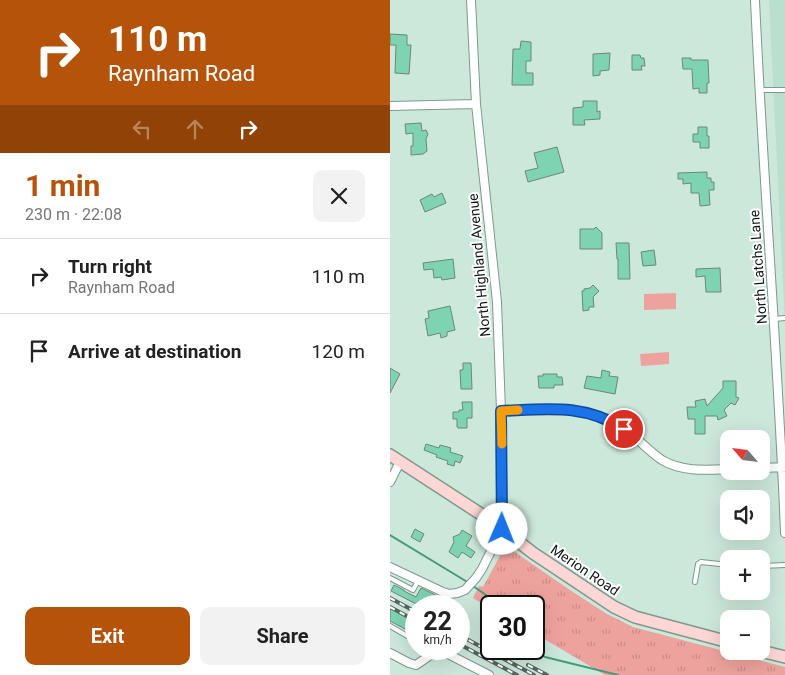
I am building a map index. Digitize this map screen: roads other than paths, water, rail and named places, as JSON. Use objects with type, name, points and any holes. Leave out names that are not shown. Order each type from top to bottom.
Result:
[{"type":"street","name":"North Highland Avenue","points":[[471,0],[476,104],[497,302],[501,411],[502,529]]},
{"type":"street","name":"North Latchs Lane","points":[[755,0],[784,467],[785,533]]},
{"type":"street","points":[[390,106],[476,104]]},
{"type":"street","points":[[501,411],[568,409],[587,413],[614,422],[662,460],[679,467],[698,470],[720,469]]},
{"type":"street","name":"Merion Road","points":[[390,455],[493,522],[533,553],[623,612],[720,640]]},
{"type":"street","points":[[390,482],[400,462]]},
{"type":"street","points":[[770,468],[784,467]]},
{"type":"street","points":[[390,567],[431,588],[449,594],[457,593],[470,584],[482,569],[502,529]]},
{"type":"street","points":[[390,653],[416,665],[421,660]]},
{"type":"street","points":[[770,653],[785,657]]},
{"type":"street","points":[[461,660],[489,675]]},
{"type":"lane","points":[[760,90],[784,90]]},
{"type":"lane","points":[[774,319],[785,318]]},
{"type":"lane","points":[[695,582],[700,562],[720,564]]},
{"type":"lane","points":[[770,566],[785,565]]},
{"type":"lane","points":[[390,578],[413,590],[418,581]]},
{"type":"lane","points":[[390,626],[405,635]]},
{"type":"waterway","points":[[390,535],[469,583]]},
{"type":"waterway","points":[[473,586],[486,595]]},
{"type":"waterway","points":[[545,657],[618,675]]},
{"type":"railway","points":[[390,598],[405,606]]},
{"type":"railway","points":[[390,607],[405,615]]},
{"type":"railway","points":[[470,641],[534,675]]},
{"type":"railway","points":[[470,650],[517,675]]},
{"type":"railway","points":[[528,665],[547,675]]}]
